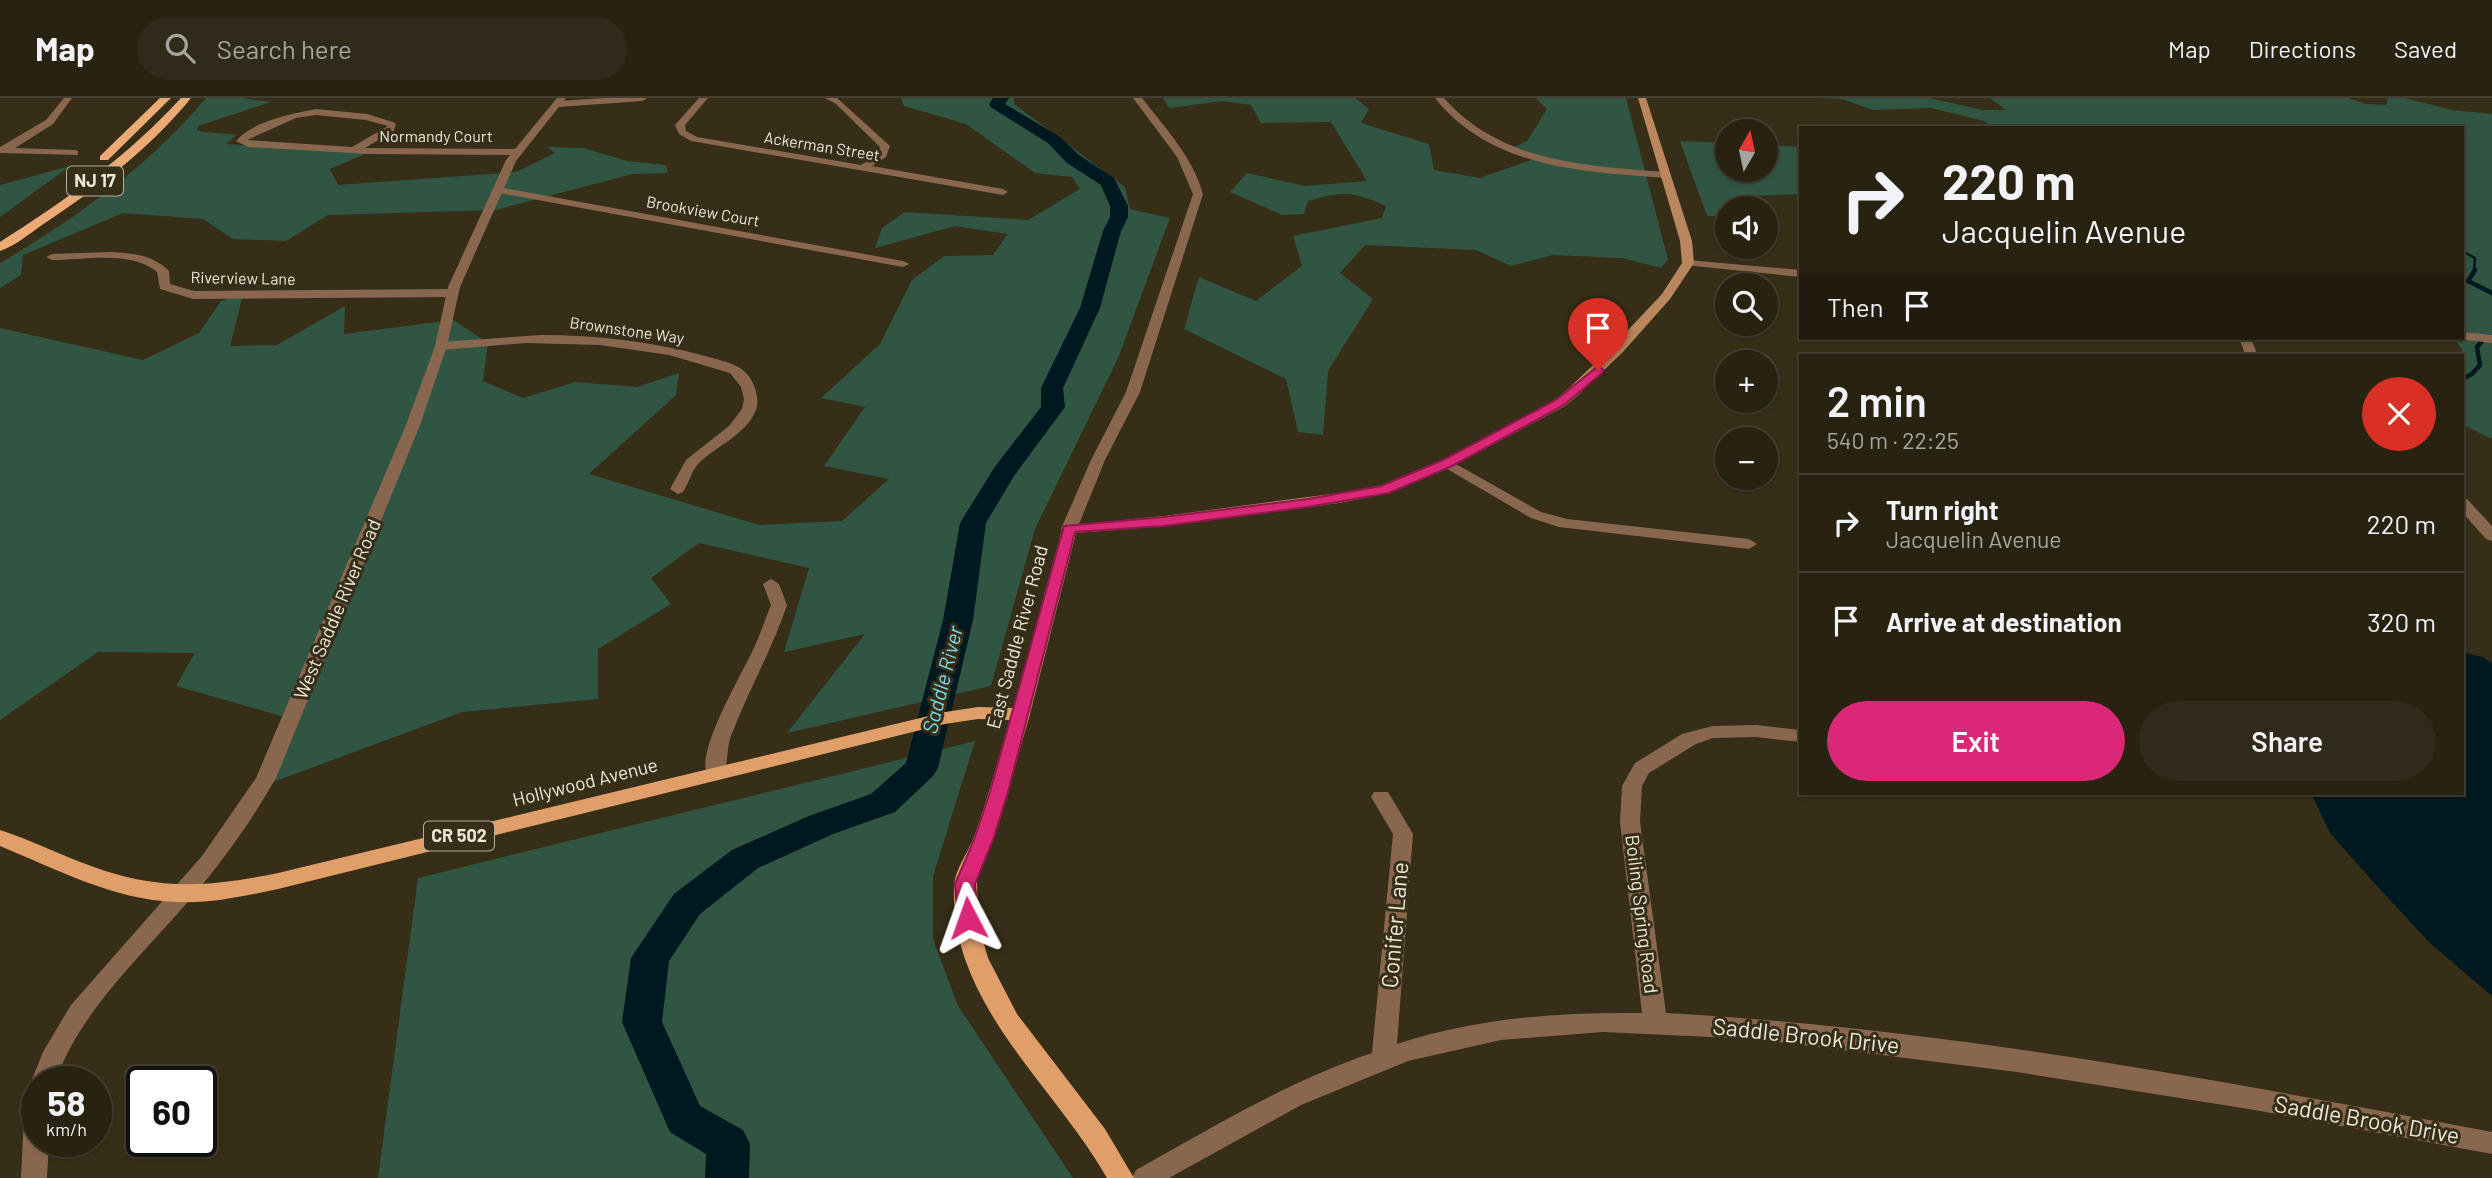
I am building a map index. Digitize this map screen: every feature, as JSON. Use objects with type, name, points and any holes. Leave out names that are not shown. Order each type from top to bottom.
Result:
[{"type":"highway","name":"NJ 17","points":[[94,166],[139,127],[166,98]]},
{"type":"highway","name":"NJ 17","points":[[0,247],[113,168],[153,134],[186,98]]},
{"type":"highway","points":[[0,233],[32,211]]},
{"type":"main road","points":[[1069,529],[1164,521],[1384,490],[1447,463],[1560,403],[1617,351],[1666,296],[1688,263],[1686,241],[1642,98]]},
{"type":"main road","name":"East Saddle River Road","points":[[1069,529],[1021,714],[984,840],[965,884],[975,952],[989,986],[1011,1026],[1096,1138],[1121,1178]]},
{"type":"main road","name":"Hollywood Avenue","points":[[0,838],[118,882],[160,892],[182,894],[230,890],[278,881],[921,724],[970,714],[1021,714]]},
{"type":"street","points":[[2,150],[36,131],[55,115],[68,98]]},
{"type":"street","points":[[560,101],[643,98]]},
{"type":"street","name":"Ackerman Street","points":[[704,98],[680,125],[682,132],[694,139],[1003,192]]},
{"type":"street","points":[[829,98],[839,102],[857,122],[886,146],[883,155],[861,169]]},
{"type":"street","name":"East Saddle River Road","points":[[1069,529],[1098,460],[1133,392],[1197,198],[1194,180],[1137,98]]},
{"type":"street","points":[[1439,98],[1470,129],[1514,149],[1578,166],[1666,175]]},
{"type":"street","name":"West Saddle River Road","points":[[49,1066],[74,1021],[182,894],[240,819],[265,778],[383,499],[441,346],[453,293],[511,160],[560,101]]},
{"type":"street","name":"Normandy Court","points":[[354,150],[394,127],[390,122],[366,117],[316,112],[294,116],[241,139],[248,144],[354,150],[518,152]]},
{"type":"street","points":[[2,150],[75,153]]},
{"type":"street","name":"Brookview Court","points":[[498,190],[903,264]]},
{"type":"street","name":"Riverview Lane","points":[[52,257],[119,257],[154,262],[163,271],[164,286],[193,295],[453,293]]},
{"type":"street","points":[[1688,263],[1799,274]]},
{"type":"street","points":[[2464,336],[2492,339]]},
{"type":"street","name":"Brownstone Way","points":[[441,346],[552,338],[581,340],[655,349],[735,370],[744,376],[751,392],[749,410],[743,421],[694,461],[682,476],[678,489]]},
{"type":"street","points":[[1447,463],[1549,520],[1580,527],[1749,544]]},
{"type":"street","points":[[2464,504],[2492,536]]},
{"type":"street","points":[[715,774],[716,754],[722,735],[766,642],[779,605],[771,584]]},
{"type":"street","name":"Boiling Spring Road","points":[[1655,1021],[1630,822],[1632,786],[1642,768],[1689,739],[1713,732],[1756,731],[1799,736]]},
{"type":"street","name":"Conifer Lane","points":[[1381,797],[1403,834],[1384,1058]]},
{"type":"street","name":"Saddle Brook Drive","points":[[1145,1178],[1305,1091],[1384,1058],[1492,1031],[1559,1023],[1655,1021],[1916,1047],[2065,1068],[2349,1115],[2492,1143]]},
{"type":"street","points":[[34,1178],[35,1157]]},
{"type":"green space","points":[[206,98],[241,98],[271,102],[198,126],[197,131],[237,135],[226,144],[367,153],[330,169],[338,185],[516,172],[555,153],[547,147],[584,148],[627,161],[666,165],[668,173],[632,174],[496,210],[328,215],[286,241],[233,239],[203,219],[123,213],[23,255],[21,275],[0,288],[0,263],[56,228],[110,189],[161,146]]},
{"type":"green space","points":[[901,98],[1014,98],[1014,104],[1125,187],[1130,209],[1170,218],[1118,358],[1035,529],[991,686],[787,733],[865,634],[784,652],[809,568],[699,543],[651,578],[671,604],[598,649],[598,699],[462,712],[265,785],[292,719],[176,686],[195,653],[98,652],[0,720],[0,328],[143,360],[199,333],[221,301],[243,294],[230,346],[277,345],[345,306],[344,334],[453,320],[488,343],[483,381],[523,398],[575,382],[637,387],[679,373],[676,395],[589,474],[759,525],[842,521],[889,479],[824,466],[865,407],[821,398],[880,344],[912,280],[944,256],[993,255],[1008,234],[955,226],[875,248],[882,228],[905,212],[1028,220],[1080,189],[1072,177],[1035,173],[966,124],[904,106]]},
{"type":"green space","points":[[1163,98],[1355,98],[1369,109],[1361,123],[1429,144],[1434,170],[1480,178],[1542,156],[1515,147],[1527,141],[1547,109],[1536,98],[1626,98],[1668,260],[1661,268],[1622,258],[1553,255],[1511,266],[1476,250],[1365,245],[1340,273],[1373,299],[1328,371],[1323,435],[1298,432],[1286,379],[1184,329],[1199,277],[1256,301],[1302,266],[1293,236],[1382,218],[1386,206],[1365,197],[1340,194],[1308,201],[1304,214],[1282,215],[1230,192],[1247,173],[1305,186],[1367,181],[1331,122],[1261,123],[1251,105],[1223,101],[1169,108]]},
{"type":"green space","points":[[1820,98],[1929,98],[1983,110],[2006,110],[1990,98],[2348,98],[2366,104],[2386,105],[2388,98],[2404,98],[2452,110],[2492,114],[2492,439],[2464,425],[2464,354],[2457,354],[2463,350],[2455,340],[2464,340],[2464,126],[1991,126],[1984,121],[1931,108],[1873,110],[1842,99]]},
{"type":"green space","points":[[1680,141],[1715,142],[1715,182],[1778,182],[1778,146],[1799,147],[1799,196],[1715,196],[1715,216],[1707,216]]},
{"type":"green space","points":[[70,166],[0,217],[0,185]]},
{"type":"green space","points":[[975,741],[933,876],[933,939],[958,1006],[1073,1178],[378,1178],[418,878]]},
{"type":"water","points":[[2464,652],[2482,657],[2492,663],[2492,996],[2430,943],[2330,833],[2312,795],[2464,795]]},
{"type":"waterway","name":"Saddle River","points":[[727,1178],[728,1144],[685,1119],[642,1022],[650,958],[687,904],[745,859],[821,825],[883,803],[921,768],[958,620],[973,523],[1003,473],[1053,407],[1052,388],[1090,308],[1112,231],[1119,217],[1119,206],[1108,182],[1073,159],[1054,140],[997,105],[1001,98]]},
{"type":"waterway","points":[[2464,252],[2475,258],[2474,271]]},
{"type":"waterway","points":[[2475,270],[2468,281],[2492,293]]},
{"type":"waterway","points":[[2464,378],[2480,365],[2477,347],[2483,340]]},
{"type":"route","points":[[968,918],[965,884],[984,840],[999,792],[1069,529],[1164,521],[1308,503],[1384,490],[1447,463],[1560,403],[1598,370]]}]
